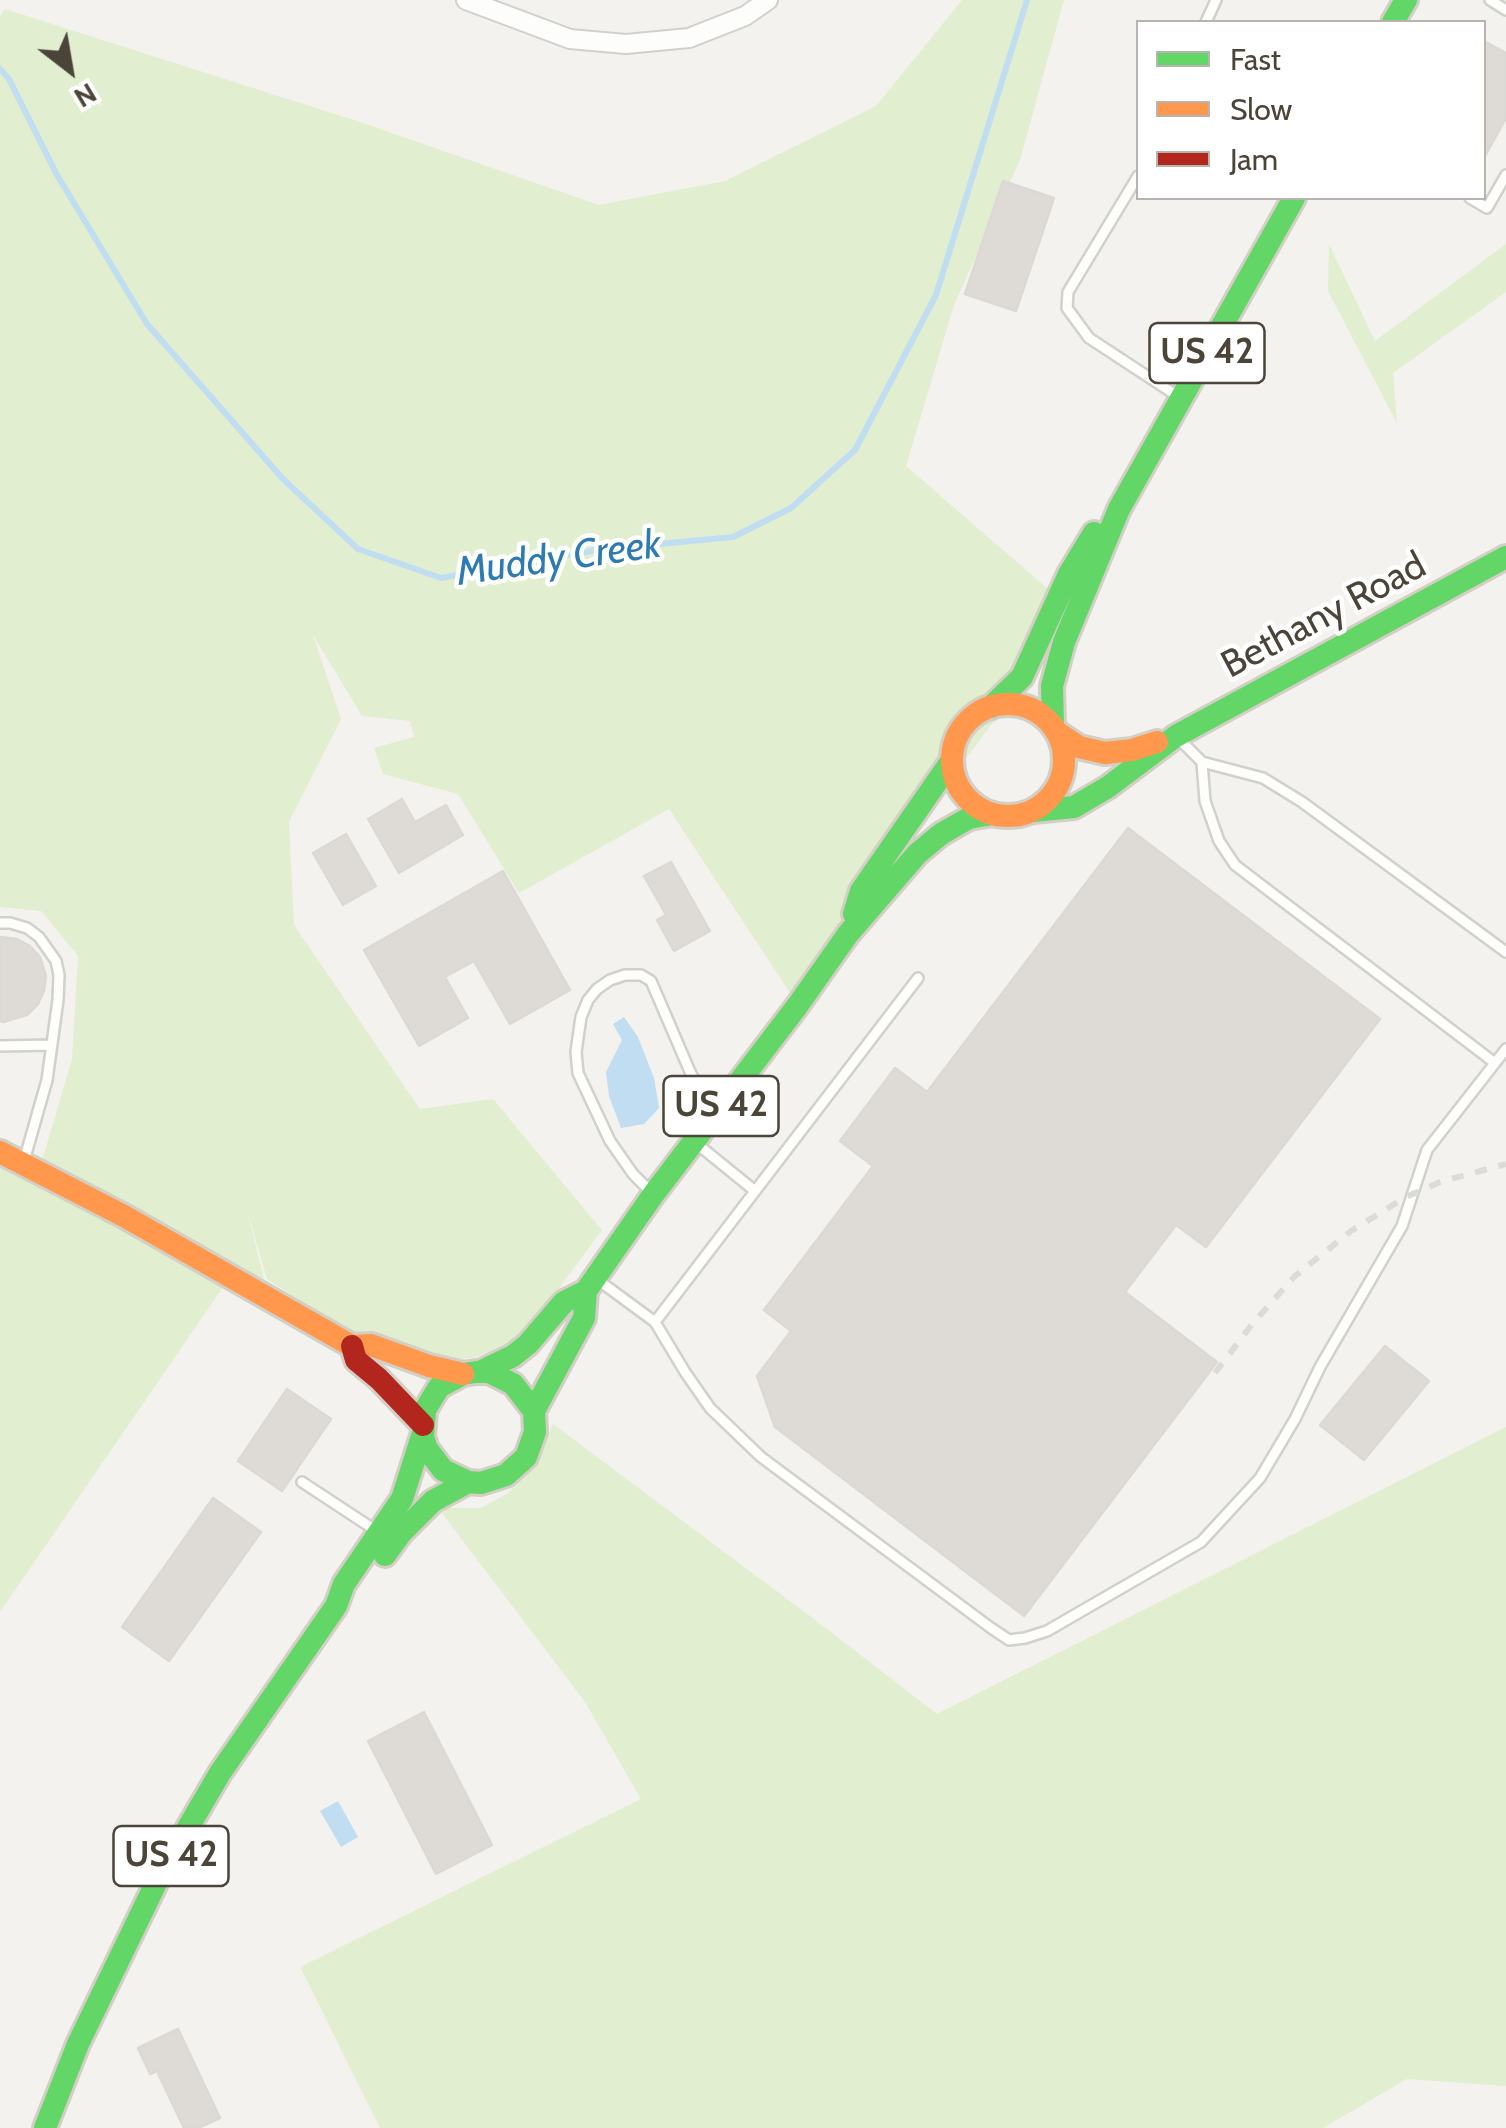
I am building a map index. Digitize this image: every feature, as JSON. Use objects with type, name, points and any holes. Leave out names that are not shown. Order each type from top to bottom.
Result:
[{"type":"main road","name":"US 42","points":[[1056,730],[1052,686],[1064,642],[1119,509],[1293,200]]},
{"type":"main road","name":"US 42","points":[[991,707],[1022,677],[1069,574],[1103,517],[1119,509]]},
{"type":"main road","name":"Bethany Road","points":[[1033,811],[1074,807],[1108,787],[1176,736],[1506,558]]},
{"type":"main road","points":[[1016,704],[1033,709],[1056,730],[1064,750],[1064,768],[1049,800],[1033,811],[1014,816],[977,808],[963,794],[954,777],[956,738],[981,711],[1016,704]]},
{"type":"main road","name":"Bethany Road","points":[[1056,730],[1079,747],[1105,753],[1132,750],[1176,736]]},
{"type":"main road","name":"US 42","points":[[848,934],[862,891],[952,760]]},
{"type":"main road","name":"US 42","points":[[336,1606],[356,1592],[401,1534],[434,1501],[468,1482],[494,1480],[517,1467],[532,1444],[534,1411],[584,1318],[591,1285],[653,1195],[798,1006],[848,934],[916,854],[940,834],[970,818],[992,814]]},
{"type":"main road","points":[[0,1152],[124,1216],[352,1346],[371,1345],[429,1366],[502,1377],[514,1384],[534,1411]]},
{"type":"main road","name":"US 42","points":[[45,2128],[78,2044],[158,1879],[220,1774],[336,1606],[344,1584],[402,1499],[431,1398],[440,1387],[512,1356],[528,1344],[564,1302],[591,1285]]},
{"type":"main road","points":[[352,1346],[356,1360],[379,1379],[423,1429],[434,1461],[455,1478],[468,1482]]},
{"type":"street","points":[[466,0],[570,38],[626,44],[689,38],[744,16],[768,0]]},
{"type":"lane","points":[[1490,0],[1506,10]]},
{"type":"lane","points":[[1473,200],[1487,208],[1506,175]]},
{"type":"lane","points":[[1136,179],[1068,292],[1067,308],[1088,338],[1181,399]]},
{"type":"lane","points":[[1176,736],[1202,762],[1263,778],[1289,794],[1506,952]]},
{"type":"lane","points":[[1202,762],[1205,801],[1219,842],[1235,865],[1495,1064]]},
{"type":"lane","points":[[0,922],[27,928],[39,938],[56,961],[59,975],[47,1080],[23,1164]]},
{"type":"lane","points":[[653,1195],[610,1141],[578,1073],[576,1052],[588,1000],[610,980],[625,975],[641,975],[652,981],[690,1074],[720,1107]]},
{"type":"lane","points":[[655,1322],[918,978]]},
{"type":"lane","points":[[0,1046],[52,1044]]},
{"type":"lane","points":[[591,1285],[655,1322],[710,1408],[761,1457],[991,1628],[1009,1640],[1025,1638],[1047,1631],[1201,1542],[1260,1478],[1402,1226],[1428,1150],[1506,1050]]},
{"type":"lane","points":[[694,1142],[755,1191]]},
{"type":"lane","points":[[302,1482],[380,1533]]},
{"type":"green space","points":[[962,0],[1064,0],[1020,160],[954,305],[906,466],[1062,601],[996,707],[1003,715],[991,725],[936,798],[798,1005],[669,809],[519,893],[458,794],[383,774],[374,748],[414,737],[410,721],[362,716],[313,635],[341,719],[289,822],[294,925],[420,1109],[493,1099],[602,1230],[533,1323],[504,1348],[472,1358],[445,1360],[353,1336],[267,1279],[246,1207],[264,1279],[230,1277],[0,1612],[0,1152],[39,1171],[72,1059],[78,956],[41,911],[0,907],[0,16],[5,9],[360,122],[599,205],[725,181],[876,106]]},
{"type":"green space","points":[[1329,244],[1375,341],[1506,244],[1506,292],[1393,373],[1397,423],[1328,291]]},
{"type":"green space","points":[[553,1424],[937,1714],[1506,1427],[1506,2086],[1407,2079],[1323,2128],[380,2128],[300,1967],[641,1799],[585,1702],[438,1508],[481,1508],[508,1493],[531,1471]]},
{"type":"water","points":[[624,1017],[638,1037],[654,1078],[659,1108],[644,1124],[621,1128],[609,1096],[606,1072],[622,1040],[613,1024]]},
{"type":"water","points":[[338,1801],[358,1837],[341,1847],[320,1811]]},
{"type":"building","points":[[1486,42],[1506,53],[1506,118],[1486,154]]},
{"type":"building","points":[[1003,181],[1054,198],[1016,311],[965,294]]},
{"type":"building","points":[[402,799],[415,822],[446,805],[463,835],[399,873],[368,819]]},
{"type":"building","points":[[1128,828],[1380,1019],[1206,1247],[1176,1225],[1125,1292],[1217,1362],[1024,1616],[775,1427],[757,1376],[791,1331],[764,1310],[873,1166],[840,1141],[895,1068],[927,1092]]},
{"type":"building","points":[[346,834],[376,886],[343,905],[313,853]]},
{"type":"building","points":[[671,862],[710,931],[674,951],[657,920],[666,915],[644,876]]},
{"type":"building","points":[[503,871],[570,990],[510,1024],[474,961],[445,977],[468,1018],[419,1046],[364,950]]},
{"type":"building","points":[[0,937],[30,946],[40,957],[46,976],[38,1004],[27,1015],[3,1022],[0,1021]]},
{"type":"building","points":[[1385,1346],[1429,1381],[1364,1460],[1320,1425]]},
{"type":"building","points":[[287,1389],[331,1419],[282,1491],[238,1461]]},
{"type":"building","points":[[213,1498],[261,1532],[169,1661],[122,1627]]},
{"type":"building","points":[[424,1712],[492,1845],[436,1874],[368,1741]]},
{"type":"building","points":[[178,2029],[220,2118],[198,2128],[184,2128],[157,2071],[150,2074],[138,2048]]},
{"type":"waterway","name":"Muddy Creek","points":[[0,69],[9,79],[57,175],[147,324],[283,479],[358,549],[441,578],[596,550],[733,537],[791,508],[855,450],[936,295],[1027,0]]},
{"type":"railway","points":[[1215,1373],[1295,1276],[1351,1231],[1406,1197],[1440,1182],[1506,1164]]},
{"type":"traffic: fast","points":[[1394,20],[1406,0]]},
{"type":"traffic: fast","points":[[1053,726],[1052,686],[1064,642],[1119,509],[1293,200]]},
{"type":"traffic: fast","points":[[991,707],[1022,677],[1069,574],[1094,533]]},
{"type":"traffic: fast","points":[[1033,811],[1074,807],[1108,787],[1176,736],[1506,557]]},
{"type":"traffic: fast","points":[[854,914],[861,891],[952,760]]},
{"type":"traffic: fast","points":[[480,1372],[513,1356],[564,1302],[586,1291],[848,934],[917,854],[969,818],[992,814]]},
{"type":"traffic: fast","points":[[534,1411],[584,1318],[586,1291]]},
{"type":"traffic: fast","points":[[476,1372],[489,1372],[513,1384],[534,1411],[535,1432],[526,1457],[506,1475],[481,1483],[468,1482],[443,1470],[423,1437],[425,1410],[439,1387],[463,1374],[476,1372]]},
{"type":"traffic: fast","points":[[45,2128],[78,2044],[158,1879],[220,1773],[336,1606],[344,1584],[402,1499],[423,1433]]},
{"type":"traffic: fast","points":[[385,1555],[433,1501],[468,1482]]},
{"type":"traffic: slow","points":[[1008,704],[1029,708],[1048,720],[1060,739],[1064,760],[1060,781],[1048,800],[1029,812],[1008,816],[987,812],[968,800],[956,781],[952,760],[956,739],[968,720],[987,708],[1008,704]]},
{"type":"traffic: slow","points":[[1058,733],[1079,747],[1105,753],[1157,742]]},
{"type":"traffic: slow","points":[[0,1152],[124,1216],[352,1346],[371,1345],[463,1374]]},
{"type":"traffic: jam","points":[[352,1346],[356,1360],[423,1425]]}]
